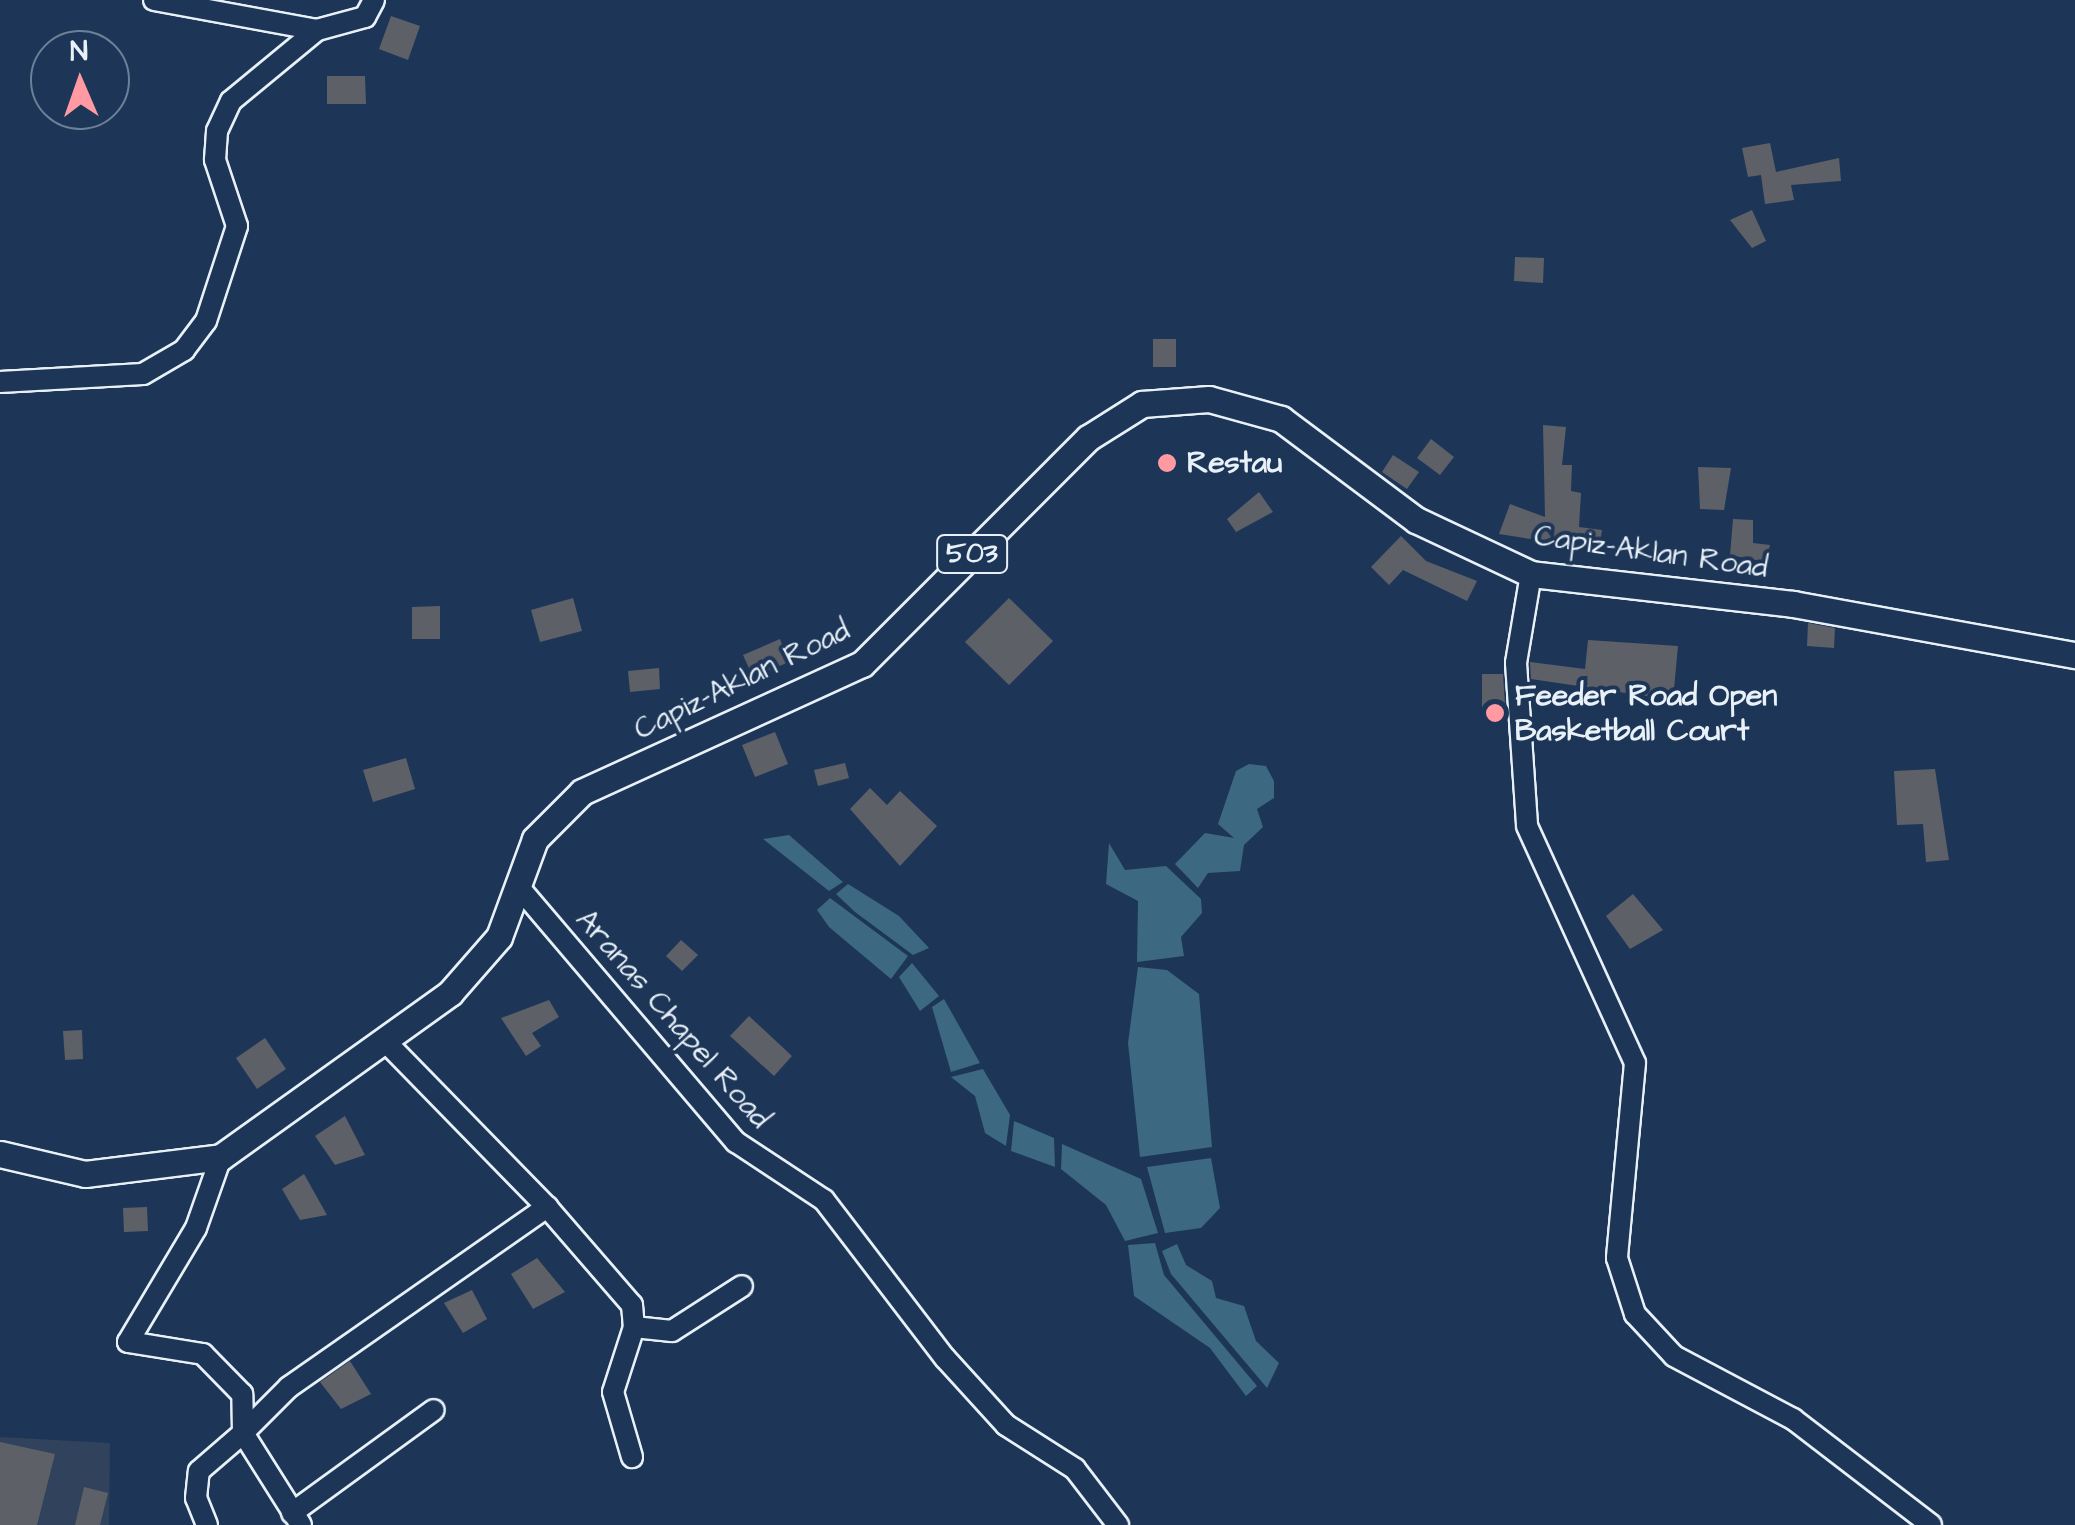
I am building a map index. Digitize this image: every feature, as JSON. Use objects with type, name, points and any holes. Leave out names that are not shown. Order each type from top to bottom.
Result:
[{"type":"main road","name":"Capiz-Aklan Road","points":[[0,1154],[86,1174],[221,1156],[387,1043],[450,994],[499,937],[535,839],[582,792],[862,664],[1088,438],[1142,404],[1209,399],[1281,420],[1416,520],[1531,574],[1793,604],[2075,655]]},
{"type":"street","points":[[154,0],[317,30]]},
{"type":"street","points":[[0,382],[142,374],[184,350],[206,321],[237,226],[215,160],[217,131],[231,101],[317,30],[364,17],[374,0]]},
{"type":"street","points":[[1531,574],[1516,663],[1522,791],[1542,876],[1606,987],[1635,1063],[1617,1258],[1635,1314],[1674,1356],[1793,1419],[1931,1525]]},
{"type":"street","name":"Aranas Chapel Road","points":[[518,885],[736,1142],[824,1200],[945,1358],[1006,1425],[1076,1468],[1118,1525]]},
{"type":"street","points":[[387,1043],[624,1288],[634,1327],[618,1355],[614,1392],[632,1457]]},
{"type":"street","points":[[221,1156],[196,1228],[128,1342],[203,1354],[242,1394],[243,1433],[296,1519],[434,1410]]},
{"type":"street","points":[[208,1525],[196,1498],[199,1472],[290,1387],[547,1206]]},
{"type":"street","points":[[634,1327],[672,1332],[742,1286]]},
{"type":"shaded area","points":[[1249,764],[1266,766],[1274,781],[1274,798],[1257,809],[1263,827],[1244,845],[1240,871],[1208,873],[1198,888],[1175,864],[1205,833],[1234,838],[1218,824],[1236,771]]},
{"type":"shaded area","points":[[789,835],[843,882],[829,891],[763,839]]},
{"type":"shaded area","points":[[1109,843],[1125,870],[1166,866],[1201,899],[1202,913],[1181,937],[1184,956],[1137,962],[1138,901],[1106,884]]},
{"type":"shaded area","points":[[848,884],[899,916],[929,948],[913,955],[855,912],[836,894]]},
{"type":"shaded area","points":[[830,898],[908,956],[891,979],[829,927],[817,910]]},
{"type":"shaded area","points":[[912,963],[939,996],[920,1011],[899,977]]},
{"type":"shaded area","points":[[1138,967],[1167,970],[1199,994],[1212,1147],[1140,1157],[1128,1043]]},
{"type":"shaded area","points":[[944,999],[980,1063],[951,1072],[932,1007]]},
{"type":"shaded area","points":[[983,1069],[1010,1115],[1006,1146],[985,1133],[975,1096],[951,1077]]},
{"type":"shaded area","points":[[1014,1121],[1054,1138],[1055,1167],[1011,1151]]},
{"type":"shaded area","points":[[1062,1144],[1141,1179],[1158,1233],[1125,1241],[1106,1205],[1061,1169]]},
{"type":"shaded area","points":[[1211,1158],[1220,1208],[1201,1228],[1165,1233],[1147,1167]]},
{"type":"shaded area","points":[[1155,1243],[1164,1275],[1257,1386],[1246,1396],[1210,1348],[1134,1296],[1128,1245]]},
{"type":"shaded area","points":[[1177,1244],[1186,1265],[1212,1281],[1216,1298],[1244,1306],[1256,1341],[1279,1363],[1267,1388],[1171,1274],[1162,1251]]},
{"type":"shaded area","points":[[0,1437],[110,1443],[109,1525],[0,1525]]},
{"type":"building","points":[[391,16],[420,26],[408,60],[379,49]]},
{"type":"building","points":[[327,76],[365,76],[366,104],[327,104]]},
{"type":"building","points":[[1770,143],[1776,172],[1839,158],[1841,181],[1791,185],[1794,200],[1765,204],[1761,175],[1748,177],[1742,148]]},
{"type":"building","points":[[1752,210],[1766,241],[1752,248],[1730,220]]},
{"type":"building","points":[[1515,257],[1544,258],[1543,283],[1514,281]]},
{"type":"building","points":[[1153,339],[1176,339],[1176,367],[1153,367]]},
{"type":"building","points":[[1543,425],[1566,427],[1562,465],[1572,465],[1571,491],[1581,493],[1579,527],[1602,530],[1599,550],[1499,534],[1510,504],[1545,517]]},
{"type":"building","points":[[1431,439],[1454,457],[1440,475],[1417,458]]},
{"type":"building","points":[[1393,455],[1419,472],[1407,489],[1382,472]]},
{"type":"building","points":[[1698,467],[1731,468],[1724,510],[1700,509]]},
{"type":"building","points":[[1259,492],[1273,512],[1236,532],[1227,519]]},
{"type":"building","points":[[1733,519],[1753,520],[1753,543],[1770,545],[1765,562],[1730,555]]},
{"type":"building","points":[[1401,536],[1426,561],[1477,581],[1467,601],[1403,570],[1389,585],[1371,567]]},
{"type":"building","points":[[573,598],[582,631],[540,642],[531,610]]},
{"type":"building","points":[[1009,598],[1053,641],[1009,685],[965,642]]},
{"type":"building","points":[[440,606],[440,639],[412,639],[412,607]]},
{"type":"building","points":[[1808,623],[1835,628],[1834,648],[1807,646]]},
{"type":"building","points":[[780,639],[789,662],[753,677],[743,655]]},
{"type":"building","points":[[1588,640],[1678,646],[1673,700],[1531,679],[1530,662],[1585,669]]},
{"type":"building","points":[[659,668],[660,689],[630,692],[628,671]]},
{"type":"building","points":[[1482,674],[1503,674],[1506,719],[1482,716]]},
{"type":"building","points":[[775,732],[788,764],[755,777],[742,745]]},
{"type":"building","points":[[406,758],[415,789],[373,802],[363,770]]},
{"type":"building","points":[[845,763],[849,778],[818,786],[814,770]]},
{"type":"building","points":[[1935,769],[1949,860],[1926,862],[1923,824],[1897,825],[1894,771]]},
{"type":"building","points":[[870,788],[887,805],[900,791],[937,826],[900,866],[850,809]]},
{"type":"building","points":[[1633,894],[1663,930],[1630,949],[1606,916]]},
{"type":"building","points":[[681,940],[698,955],[682,971],[666,956]]},
{"type":"building","points":[[549,1000],[559,1017],[532,1033],[541,1046],[526,1056],[501,1018]]},
{"type":"building","points":[[749,1016],[792,1056],[774,1076],[730,1036]]},
{"type":"building","points":[[82,1030],[83,1059],[65,1060],[63,1031]]},
{"type":"building","points":[[265,1038],[286,1069],[257,1089],[236,1058]]},
{"type":"building","points":[[345,1116],[365,1155],[335,1165],[315,1136]]},
{"type":"building","points":[[304,1174],[327,1215],[300,1220],[282,1189]]},
{"type":"building","points":[[147,1207],[148,1231],[124,1232],[123,1208]]},
{"type":"building","points":[[537,1258],[565,1292],[533,1309],[511,1274]]},
{"type":"building","points":[[472,1290],[487,1319],[463,1333],[444,1303]]},
{"type":"building","points":[[350,1361],[371,1394],[341,1409],[320,1382]]},
{"type":"building","points":[[0,1442],[55,1454],[37,1525],[0,1525]]},
{"type":"building","points":[[84,1487],[108,1493],[100,1525],[75,1525]]},
{"type":"place","name":"Restau","points":[[1167,463]]},
{"type":"place","name":"Feeder Road Open Basketball Court","points":[[1495,713]]}]
